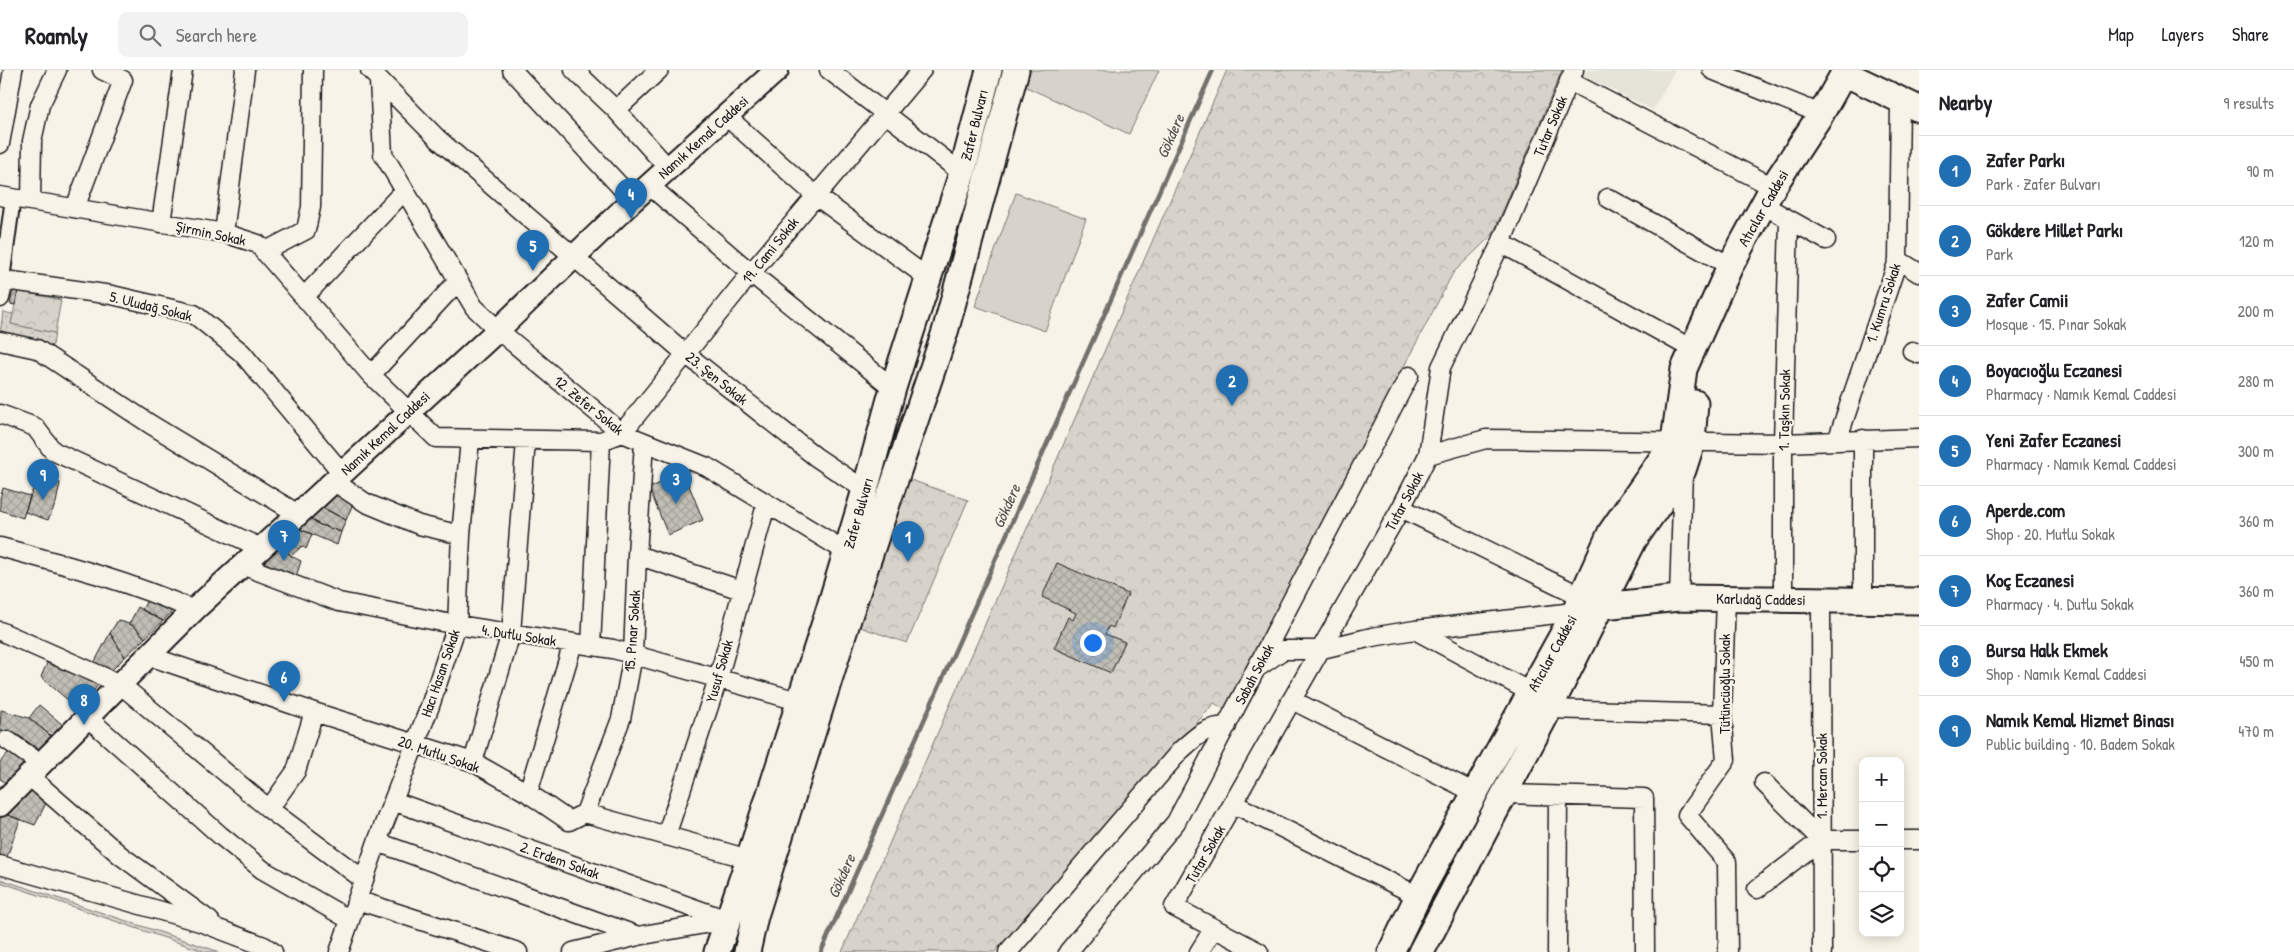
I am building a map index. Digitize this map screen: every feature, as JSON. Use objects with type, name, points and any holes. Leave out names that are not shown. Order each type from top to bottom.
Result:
[{"type":"main road","name":"Zafer Bulvarı","points":[[716,952],[749,859],[846,552],[865,490],[892,388],[962,173],[988,70]]},
{"type":"main road","name":"Zafer Bulvarı","points":[[747,952],[755,916],[849,616],[945,332],[1016,70]]},
{"type":"main road","name":"Atıcılar Caddesi","points":[[1391,952],[1418,896],[1530,692],[1586,605],[1682,470],[1684,369],[1730,266],[1768,196],[1821,114],[1840,71]]},
{"type":"main road","points":[[1840,71],[1910,104]]},
{"type":"main road","name":"Atıcılar Caddesi","points":[[1421,952],[1549,709],[1612,532],[1683,441]]},
{"type":"main road","name":"Karlıdağ Caddesi","points":[[1586,605],[1679,598],[1919,601]]},
{"type":"street","points":[[0,144],[14,70]]},
{"type":"street","points":[[31,201],[32,141],[40,105],[57,70]]},
{"type":"street","points":[[75,208],[123,80],[102,70]]},
{"type":"street","points":[[161,223],[183,70]]},
{"type":"street","points":[[224,233],[245,70]]},
{"type":"street","points":[[264,252],[306,230],[311,207],[313,70]]},
{"type":"street","points":[[512,70],[642,193],[751,272],[892,388]]},
{"type":"street","points":[[574,70],[616,110],[668,168]]},
{"type":"street","points":[[616,110],[659,70]]},
{"type":"street","name":"Namık Kemal Caddesi","points":[[0,805],[194,610],[498,330],[668,168],[777,70]]},
{"type":"street","points":[[829,70],[885,116],[962,173]]},
{"type":"street","name":"19. Cami Sokak","points":[[622,433],[751,272],[922,70]]},
{"type":"street","points":[[1712,70],[1821,114]]},
{"type":"street","name":"12. Zefer Sokak","points":[[375,76],[383,154],[474,308],[622,433],[707,467],[766,505],[846,552]]},
{"type":"street","name":"23. Şen Sokak","points":[[375,76],[438,139],[686,354],[816,457],[865,490]]},
{"type":"street","points":[[1572,76],[1768,196],[1789,220],[1826,240]]},
{"type":"street","name":"Tutar Sokak","points":[[1214,928],[1174,907],[1234,804],[1318,650],[1401,508],[1428,455],[1441,367],[1501,243],[1572,76]]},
{"type":"street","name":"1. Kumru Sokak","points":[[1837,441],[1898,260],[1910,104]]},
{"type":"street","points":[[726,116],[815,195],[928,278]]},
{"type":"street","points":[[304,296],[404,192]]},
{"type":"street","points":[[5,288],[3,272],[6,197]]},
{"type":"street","name":"Şirmin Sokak","points":[[6,197],[224,233],[258,244],[371,375],[436,438],[601,441]]},
{"type":"street","points":[[1608,198],[1730,266]]},
{"type":"street","name":"1. Taşkın Sokak","points":[[1783,600],[1783,443],[1789,220]]},
{"type":"street","points":[[1501,243],[1692,349]]},
{"type":"street","points":[[1898,260],[1919,273]]},
{"type":"street","points":[[371,375],[458,281]]},
{"type":"street","name":"5. Uludağ Sokak","points":[[5,288],[112,295],[194,314],[242,353],[338,477],[366,504],[418,525],[462,535]]},
{"type":"street","points":[[0,341],[36,349],[150,424],[298,514]]},
{"type":"street","name":"Sabah Sokak","points":[[1068,952],[1176,822],[1409,376]]},
{"type":"street","points":[[0,414],[35,427],[53,451],[261,548]]},
{"type":"street","points":[[591,646],[601,441],[622,433]]},
{"type":"street","points":[[1428,455],[1486,439],[1783,443],[1919,438]]},
{"type":"street","points":[[1863,439],[1864,601]]},
{"type":"street","name":"Hacı Hasan Sokak","points":[[339,952],[392,801],[430,706],[457,625],[470,440]]},
{"type":"street","points":[[472,762],[511,633],[526,440]]},
{"type":"street","name":"15. Pınar Sokak","points":[[585,813],[621,719],[633,655],[644,442]]},
{"type":"street","points":[[1679,598],[1682,470]]},
{"type":"street","name":"Yusuf Sokak","points":[[666,836],[718,679],[766,505]]},
{"type":"street","points":[[1401,508],[1586,605]]},
{"type":"street","points":[[0,547],[119,580],[194,610]]},
{"type":"street","points":[[637,554],[742,590]]},
{"type":"street","name":"4. Dutlu Sokak","points":[[242,565],[339,602],[457,625],[591,646],[633,655],[798,702]]},
{"type":"street","name":"Tütüncüoğlu Sokak","points":[[1726,598],[1722,714],[1726,760],[1687,815],[1727,862],[1728,952]]},
{"type":"street","name":"1. Mercan Sokak","points":[[1821,600],[1822,952]]},
{"type":"street","points":[[1257,668],[1283,650],[1318,650],[1372,637],[1586,605]]},
{"type":"street","points":[[1415,630],[1530,692]]},
{"type":"street","points":[[0,631],[120,684],[269,809],[364,880]]},
{"type":"street","points":[[528,793],[573,643]]},
{"type":"street","name":"20. Mutlu Sokak","points":[[149,656],[414,745],[472,762],[528,793],[569,821],[585,813],[749,859]]},
{"type":"street","points":[[1292,700],[1475,793]]},
{"type":"street","points":[[1549,709],[1722,714]]},
{"type":"street","points":[[269,809],[296,771],[314,712]]},
{"type":"street","points":[[87,717],[213,830],[263,870],[350,920]]},
{"type":"street","points":[[1008,952],[1180,751],[1204,730],[1213,726],[1227,726]]},
{"type":"street","points":[[7,740],[120,855],[225,931]]},
{"type":"street","points":[[1764,782],[1821,840]]},
{"type":"street","points":[[1505,794],[1644,798],[1644,952]]},
{"type":"street","points":[[1557,952],[1558,796]]},
{"type":"street","name":"2. Erdem Sokak","points":[[392,801],[727,920]]},
{"type":"street","points":[[1234,804],[1418,896]]},
{"type":"street","points":[[1757,889],[1821,840],[1859,840]]},
{"type":"street","points":[[1904,840],[1919,840]]},
{"type":"street","points":[[377,842],[638,936]]},
{"type":"street","points":[[0,865],[200,922],[264,946],[273,952]]},
{"type":"street","points":[[357,900],[518,952]]},
{"type":"street","points":[[573,952],[638,936],[727,920]]},
{"type":"street","points":[[1199,952],[1214,928],[1259,952]]},
{"type":"shaded area","points":[[1587,70],[1675,70],[1653,110],[1584,76]]},
{"type":"green space","points":[[1028,70],[1159,70],[1129,134],[1022,85]]},
{"type":"green space","points":[[1227,70],[1562,70],[1493,234],[1453,273],[1224,709],[1214,703],[995,952],[842,952]]},
{"type":"green space","points":[[1016,193],[1086,219],[1045,331],[975,306]]},
{"type":"green space","points":[[18,291],[61,300],[55,333],[11,324]]},
{"type":"green space","points":[[3,312],[13,314],[11,324],[55,333],[53,345],[49,347],[0,334]]},
{"type":"green space","points":[[902,477],[968,500],[907,643],[854,625]]},
{"type":"green space","points":[[0,879],[220,952],[206,952],[0,882]]},
{"type":"building","points":[[13,290],[18,291],[15,305],[10,304]]},
{"type":"building","points":[[684,473],[703,520],[668,535],[649,488]]},
{"type":"building","points":[[38,475],[60,483],[56,503],[48,520],[25,512]]},
{"type":"building","points":[[331,487],[355,499],[346,520],[314,503]]},
{"type":"building","points":[[3,488],[30,496],[23,518],[0,510],[0,498]]},
{"type":"building","points":[[314,503],[346,520],[341,532],[318,524],[304,513]]},
{"type":"building","points":[[304,513],[318,524],[341,532],[337,545],[290,525]]},
{"type":"building","points":[[290,525],[312,534],[306,549],[302,546],[291,556],[276,539]]},
{"type":"building","points":[[276,539],[291,556],[301,561],[296,577],[254,560]]},
{"type":"building","points":[[1057,563],[1128,594],[1113,628],[1109,626],[1105,634],[1125,642],[1111,673],[1054,648],[1068,617],[1073,620],[1076,613],[1042,597]]},
{"type":"building","points":[[150,594],[176,607],[163,621],[142,610]]},
{"type":"building","points":[[138,607],[163,621],[145,638],[134,626],[129,624]]},
{"type":"building","points":[[118,620],[134,626],[145,638],[125,657],[110,633]]},
{"type":"building","points":[[110,633],[125,657],[108,674],[92,667]]},
{"type":"building","points":[[47,663],[99,684],[78,709],[41,677]]},
{"type":"building","points":[[39,705],[63,725],[51,736],[29,718]]},
{"type":"building","points":[[1,710],[29,718],[51,736],[38,749],[18,735],[0,730]]},
{"type":"building","points":[[9,752],[27,762],[5,782],[0,779],[0,762]]},
{"type":"building","points":[[29,782],[49,797],[35,825],[0,812]]},
{"type":"building","points":[[0,812],[20,820],[7,857],[0,855]]},
{"type":"waterway","name":"Gökdere","points":[[821,952],[1213,70]]},
{"type":"place","name":"Boyacıoğlu Eczanesi","points":[[631,219]]},
{"type":"place","name":"Yeni Zafer Eczanesi","points":[[533,271]]},
{"type":"place","name":"Gökdere Millet Parkı","points":[[1232,406]]},
{"type":"place","name":"Namık Kemal Hizmet Binası","points":[[43,500]]},
{"type":"place","name":"Zafer Camii","points":[[676,504]]},
{"type":"place","name":"Koç Eczanesi","points":[[284,561]]},
{"type":"place","name":"Zafer Parkı","points":[[908,562]]},
{"type":"place","name":"Aperde.com","points":[[284,702]]},
{"type":"place","name":"Bursa Halk Ekmek","points":[[84,725]]}]
